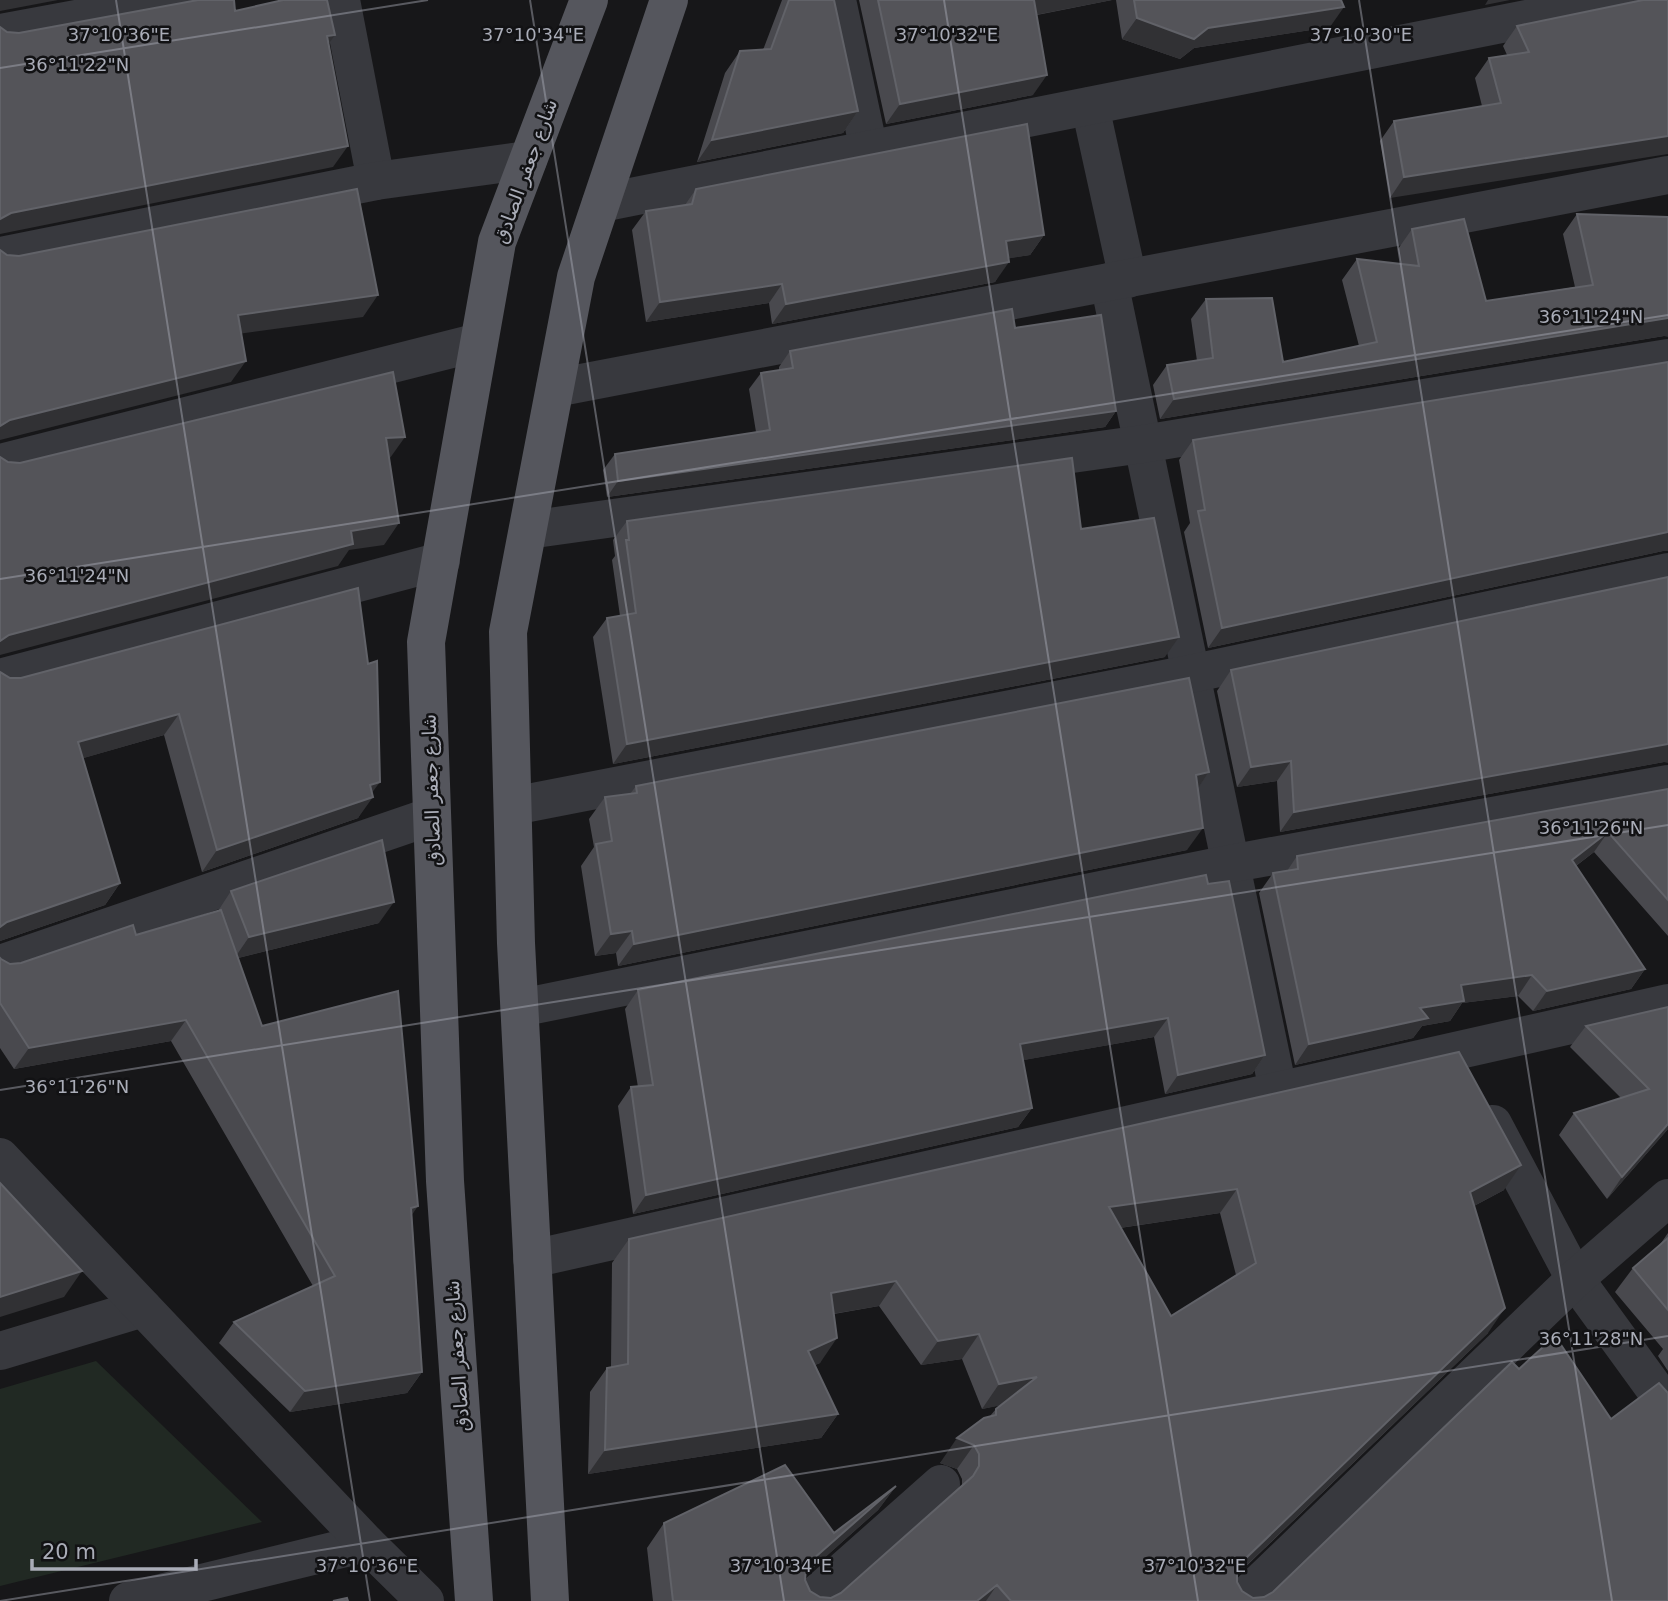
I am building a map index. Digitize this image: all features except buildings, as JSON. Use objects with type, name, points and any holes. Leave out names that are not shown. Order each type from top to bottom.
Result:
[{"type":"main road","name":"شارع جعفر الصادق","points":[[474,1601],[445,1181],[426,642],[497,242],[589,0]]},
{"type":"main road","points":[[550,1601],[520,1008],[508,632],[576,277],[669,0]]},
{"type":"street","points":[[0,33],[179,0]]},
{"type":"street","points":[[341,0],[376,181]]},
{"type":"street","points":[[837,0],[869,150]]},
{"type":"street","points":[[601,203],[1622,0]]},
{"type":"street","points":[[1090,106],[1143,444],[1228,864],[1278,1090]]},
{"type":"street","points":[[0,256],[376,181],[528,160]]},
{"type":"street","points":[[555,388],[1668,175]]},
{"type":"street","points":[[0,463],[479,342]]},
{"type":"street","points":[[528,530],[1143,444],[1668,358]]},
{"type":"street","points":[[0,678],[441,561]]},
{"type":"street","points":[[513,806],[1189,674],[1668,572]]},
{"type":"street","points":[[520,1008],[1228,864],[1668,784]]},
{"type":"street","points":[[0,964],[432,817]]},
{"type":"street","points":[[532,1259],[1668,1003]]},
{"type":"street","points":[[1456,1052],[1575,1279],[1668,1407]]},
{"type":"street","points":[[0,1157],[366,1544],[425,1601]]},
{"type":"street","points":[[1241,1601],[1575,1279],[1668,1198]]},
{"type":"street","points":[[0,1351],[143,1308]]},
{"type":"street","points":[[809,1601],[941,1484]]},
{"type":"street","points":[[128,1601],[366,1544]]},
{"type":"shaded area","points":[[96,1361],[262,1522],[0,1586],[0,1389]]}]
